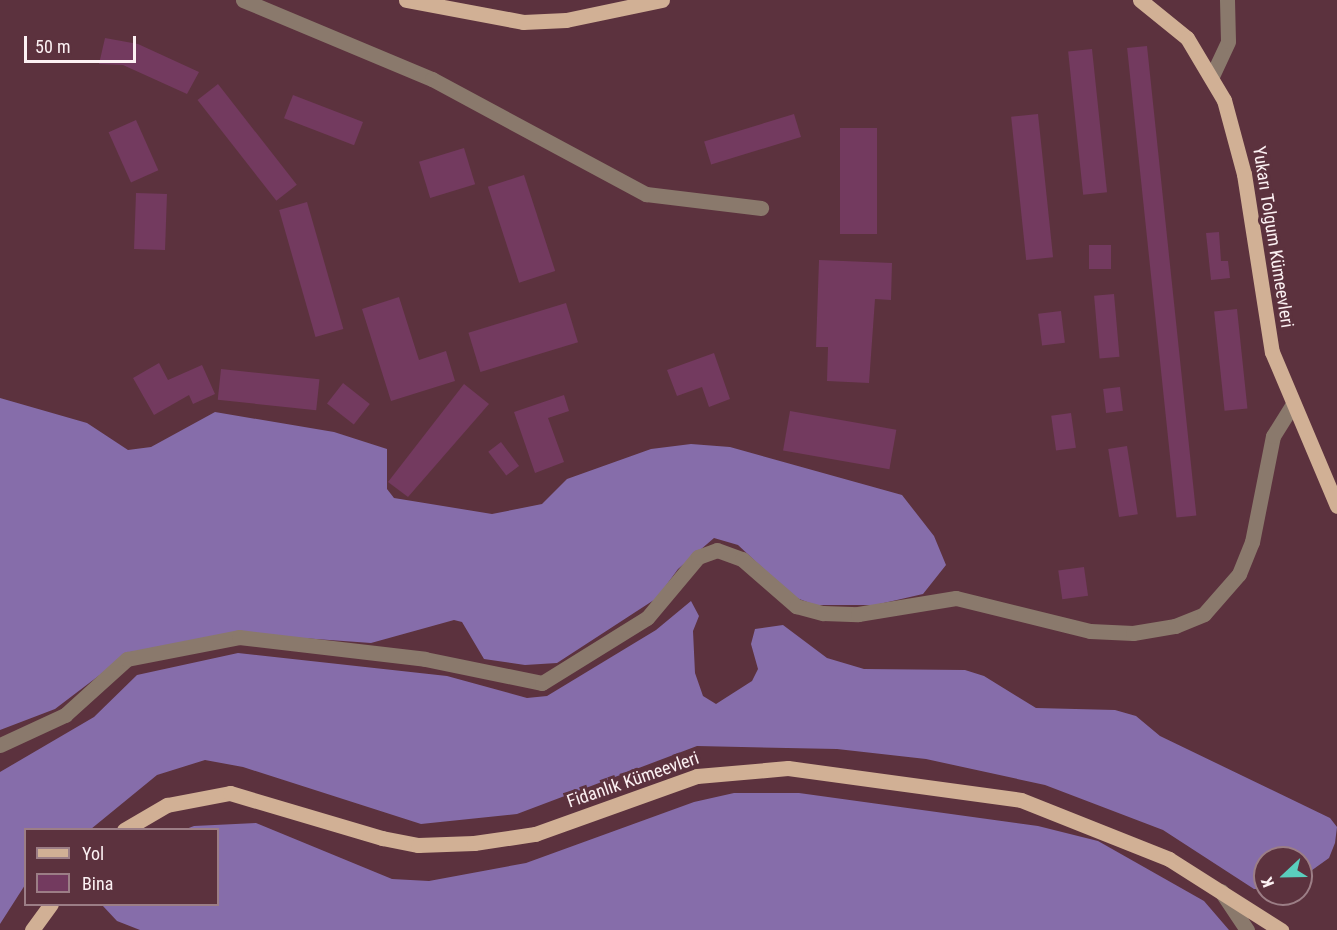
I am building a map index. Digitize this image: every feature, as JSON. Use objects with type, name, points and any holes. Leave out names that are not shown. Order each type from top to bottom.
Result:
[{"type":"main road","points":[[406,0],[523,22],[576,18],[662,0]]},
{"type":"main road","name":"Yukarı Tolgum Kümeevleri","points":[[1140,0],[1187,38],[1212,76],[1235,129],[1268,332],[1292,406],[1337,506]]},
{"type":"main road","name":"Fidanlık Kümeevleri","points":[[127,828],[167,805],[230,793],[382,838],[418,845],[474,843],[535,834],[697,776],[788,768],[1021,800],[1128,839],[1221,891]]},
{"type":"main road","points":[[1221,891],[1281,930]]},
{"type":"main road","points":[[32,930],[50,906]]},
{"type":"street","points":[[243,0],[432,78],[645,194],[761,208]]},
{"type":"street","points":[[1212,76],[1228,41],[1227,0]]},
{"type":"street","points":[[0,745],[66,715],[128,659],[238,637],[425,659],[542,683],[647,618],[698,557],[717,550],[742,559],[776,591],[810,611],[858,614],[956,598],[1112,633],[1154,631],[1204,614],[1227,591],[1246,558],[1273,436],[1292,406]]},
{"type":"street","points":[[1221,891],[1247,930]]},
{"type":"shaded area","points":[[0,398],[87,423],[128,450],[151,447],[215,412],[334,432],[387,449],[387,489],[394,498],[492,514],[542,504],[567,479],[651,449],[691,444],[730,447],[902,495],[934,536],[946,565],[923,594],[875,605],[815,605],[794,597],[738,545],[714,538],[678,569],[657,598],[557,663],[525,665],[484,659],[462,622],[454,620],[371,643],[274,636],[130,652],[55,709],[0,730]]},
{"type":"shaded area","points":[[691,601],[699,616],[693,631],[695,673],[703,696],[716,704],[752,681],[758,669],[751,644],[755,629],[783,625],[827,658],[864,669],[965,670],[984,676],[1036,708],[1115,710],[1136,716],[1160,736],[1330,818],[1337,827],[1335,843],[1329,858],[1313,869],[1313,846],[1253,846],[1253,888],[1163,830],[1045,785],[926,759],[837,749],[697,746],[517,814],[421,824],[243,767],[205,760],[157,775],[92,828],[24,828],[24,887],[0,924],[0,772],[94,717],[137,675],[238,653],[447,676],[527,698],[547,696],[656,630]]},
{"type":"shaded area","points":[[734,793],[799,793],[1038,826],[1098,841],[1204,901],[1229,930],[140,930],[117,921],[103,906],[219,906],[219,828],[189,828],[194,826],[256,823],[392,879],[429,881],[526,863],[694,802]]},
{"type":"building","points":[[105,38],[138,44],[199,72],[187,94],[123,65],[99,64]]},
{"type":"building","points":[[1147,46],[1196,515],[1176,518],[1127,48]]},
{"type":"building","points":[[1092,49],[1107,192],[1083,195],[1068,52]]},
{"type":"building","points":[[218,84],[297,185],[276,201],[198,100]]},
{"type":"building","points":[[293,95],[363,122],[354,145],[284,118]]},
{"type":"building","points":[[794,114],[801,137],[711,164],[704,141]]},
{"type":"building","points":[[1038,114],[1053,257],[1026,260],[1011,117]]},
{"type":"building","points":[[136,120],[158,170],[131,182],[109,132]]},
{"type":"building","points":[[840,128],[877,128],[877,234],[840,234]]},
{"type":"building","points":[[464,148],[475,184],[430,198],[419,162]]},
{"type":"building","points":[[524,175],[555,271],[519,283],[488,187]]},
{"type":"building","points":[[136,193],[167,194],[165,250],[134,249]]},
{"type":"building","points":[[307,202],[343,329],[316,337],[279,210]]},
{"type":"building","points":[[1219,232],[1221,261],[1228,261],[1230,278],[1211,280],[1206,233]]},
{"type":"building","points":[[1089,245],[1111,245],[1111,269],[1089,269]]},
{"type":"building","points":[[819,260],[892,263],[891,300],[875,299],[869,383],[827,381],[828,347],[816,347]]},
{"type":"building","points":[[1114,294],[1119,357],[1100,359],[1094,296]]},
{"type":"building","points":[[399,297],[419,360],[446,351],[455,381],[391,401],[362,309]]},
{"type":"building","points":[[566,303],[578,342],[480,372],[468,333]]},
{"type":"building","points":[[1237,309],[1247,408],[1225,411],[1214,311]]},
{"type":"building","points":[[1061,311],[1065,343],[1042,346],[1038,314]]},
{"type":"building","points":[[714,353],[730,399],[709,407],[702,387],[677,396],[667,370]]},
{"type":"building","points":[[159,363],[168,380],[202,365],[215,394],[193,404],[189,395],[154,415],[133,378]]},
{"type":"building","points":[[221,369],[319,379],[316,410],[218,400]]},
{"type":"building","points":[[343,383],[370,404],[354,424],[327,403]]},
{"type":"building","points":[[464,384],[489,404],[408,497],[388,482]]},
{"type":"building","points":[[1120,387],[1123,411],[1106,413],[1103,389]]},
{"type":"building","points":[[564,395],[569,411],[548,418],[564,462],[535,473],[514,412]]},
{"type":"building","points":[[790,411],[896,430],[889,469],[783,450]]},
{"type":"building","points":[[1071,413],[1076,448],[1056,450],[1051,416]]},
{"type":"building","points":[[501,442],[519,466],[506,476],[488,452]]},
{"type":"building","points":[[1127,446],[1138,514],[1119,517],[1108,449]]},
{"type":"building","points":[[1084,567],[1088,596],[1062,599],[1058,571]]}]
